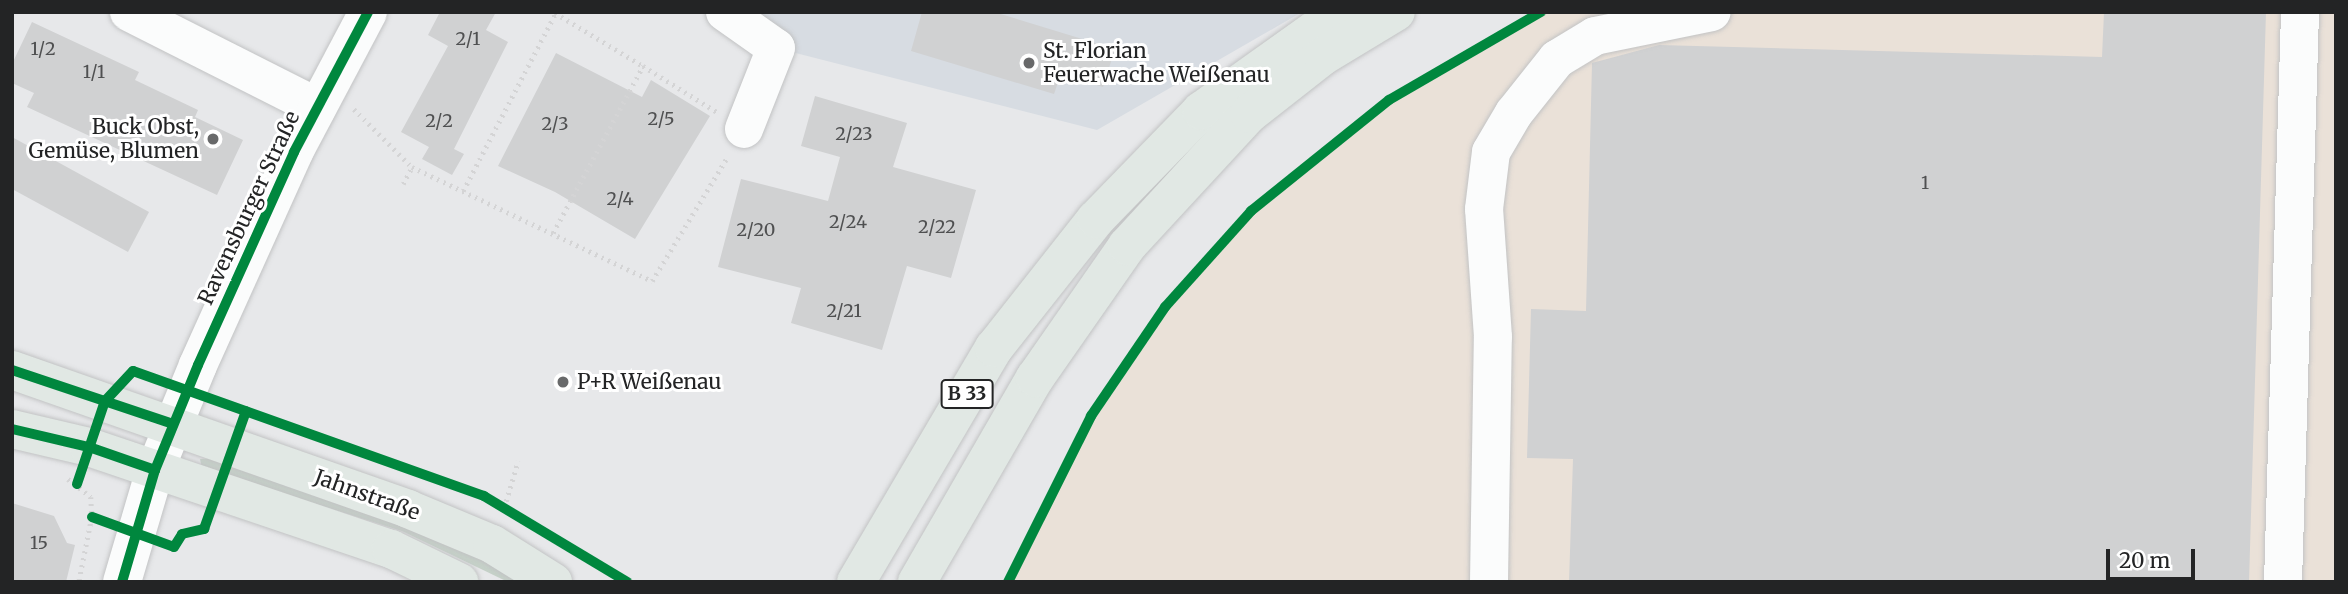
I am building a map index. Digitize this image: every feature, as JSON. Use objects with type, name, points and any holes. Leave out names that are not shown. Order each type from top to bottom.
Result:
[{"type":"main road","name":"B 33","points":[[856,582],[995,348],[1096,219],[1201,111],[1340,12]]},
{"type":"main road","name":"B 33","points":[[916,582],[1035,378],[1127,246],[1249,114],[1323,56],[1396,12]]},
{"type":"main road","name":"Jahnstraße","points":[[12,370],[419,513],[492,544],[553,582]]},
{"type":"main road","name":"Jahnstraße","points":[[12,429],[89,447],[391,550],[459,582]]},
{"type":"street","points":[[129,12],[167,20],[324,96]]},
{"type":"street","name":"Ravensburger Straße","points":[[173,425],[324,96],[369,12]]},
{"type":"street","points":[[725,12],[776,48],[744,129]]},
{"type":"street","points":[[1489,582],[1493,337],[1484,209],[1492,152],[1514,113],[1557,59],[1595,36],[1712,12]]},
{"type":"street","points":[[2283,582],[2300,12]]},
{"type":"street","points":[[122,582],[155,470],[173,425]]},
{"type":"path","points":[[324,96],[412,167],[652,281],[744,129],[556,13],[463,191]]},
{"type":"path","points":[[552,233],[643,66]]},
{"type":"path","points":[[403,184],[412,167]]},
{"type":"path","points":[[504,508],[518,461]]},
{"type":"path","points":[[65,477],[91,497],[92,517],[79,582]]},
{"type":"shaded area","points":[[725,12],[1302,12],[1097,130],[776,48]]},
{"type":"shaded area","points":[[1541,12],[2336,12],[2336,582],[1008,582],[1091,416],[1165,307],[1251,211],[1389,100]]},
{"type":"shaded area","points":[[217,458],[442,537],[530,582],[508,582],[402,531],[202,468],[200,459]]},
{"type":"building","points":[[440,12],[496,12],[486,30],[508,42],[454,149],[464,154],[452,175],[422,159],[429,147],[401,132],[448,46],[428,35]]},
{"type":"building","name":"St. Florian Feuerwache Weißenau","points":[[922,12],[994,12],[1115,49],[1103,87],[1061,74],[1054,94],[911,51]]},
{"type":"building","points":[[2104,12],[2266,12],[2249,582],[1569,582],[1573,459],[1527,458],[1531,309],[1586,311],[1592,63],[1659,45],[2102,57]]},
{"type":"building","points":[[32,22],[139,72],[135,80],[198,110],[195,117],[243,140],[217,195],[27,107],[34,93],[12,83],[12,64]]},
{"type":"building","points":[[556,53],[642,97],[651,80],[710,116],[635,239],[555,192],[498,166]]},
{"type":"building","points":[[815,96],[907,123],[893,167],[976,190],[951,278],[907,266],[882,350],[791,323],[801,288],[718,267],[741,179],[828,201],[840,157],[801,146]]},
{"type":"building","points":[[12,137],[149,212],[128,252],[12,189]]},
{"type":"building","points":[[12,503],[54,516],[67,543],[75,545],[66,582],[12,582]]},
{"type":"cycle path","points":[[122,582],[155,470],[198,365],[294,152],[368,12]]},
{"type":"cycle path","points":[[1008,582],[1091,416],[1165,307],[1251,211],[1389,100],[1541,12]]},
{"type":"cycle path","points":[[12,370],[173,424]]},
{"type":"cycle path","points":[[77,484],[105,401],[133,371],[484,496],[627,582]]},
{"type":"cycle path","points":[[92,517],[174,547],[182,534],[204,529],[246,411]]},
{"type":"cycle path","points":[[12,429],[89,447],[155,470]]},
{"type":"place","name":"St. Florian Feuerwache Weißenau","points":[[1029,63]]},
{"type":"place","name":"Buck Obst, Gemüse, Blumen","points":[[213,139]]},
{"type":"place","name":"P+R Weißenau","points":[[563,382]]}]
